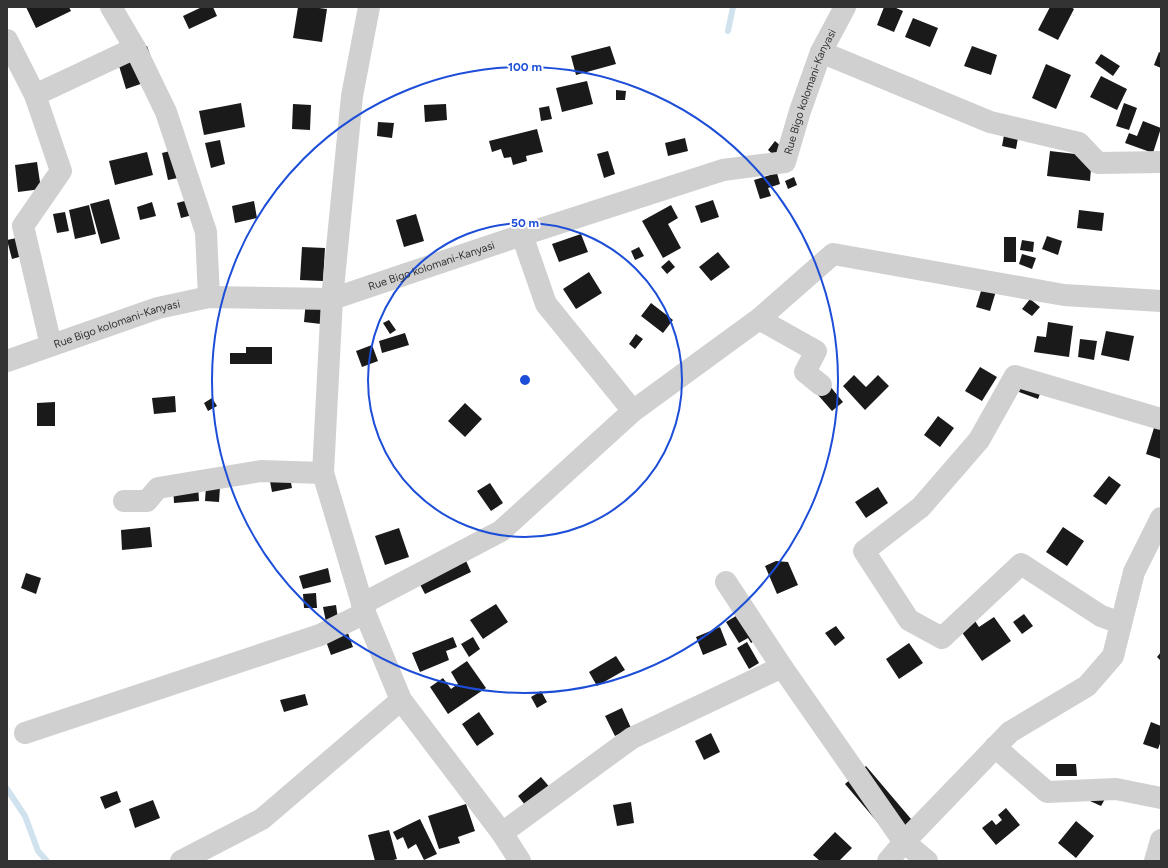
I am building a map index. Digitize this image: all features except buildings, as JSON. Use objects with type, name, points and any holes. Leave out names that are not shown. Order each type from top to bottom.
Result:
[{"type":"street","points":[[112,7],[135,48],[166,112],[206,232],[209,298]]},
{"type":"street","points":[[369,7],[352,96],[332,299],[323,473],[363,608],[401,700],[502,834],[520,861]]},
{"type":"street","name":"Rue Bigo kolomani-Kanyasi","points":[[7,361],[158,308],[209,298],[332,299],[522,235],[723,170],[785,162],[800,111],[821,52],[846,7]]},
{"type":"street","points":[[7,40],[35,95],[61,171],[23,226],[51,346]]},
{"type":"street","points":[[35,95],[135,48]]},
{"type":"street","points":[[821,52],[990,122],[1079,143],[1098,163],[1161,162]]},
{"type":"street","points":[[522,235],[546,304],[633,411]]},
{"type":"street","points":[[26,733],[320,635],[363,608],[501,531],[633,411],[759,318],[833,254],[1064,295],[1161,301]]},
{"type":"street","points":[[759,318],[816,351],[805,372],[821,386]]},
{"type":"street","points":[[1121,623],[1101,616],[1021,564],[942,638],[909,620],[864,551],[921,507],[979,440],[1015,376],[1161,419]]},
{"type":"street","points":[[124,501],[147,501],[158,488],[261,471],[323,473]]},
{"type":"street","points":[[888,861],[904,842],[1010,732],[1087,686],[1113,656],[1134,572],[1161,518]]},
{"type":"street","points":[[726,582],[782,667],[904,842],[927,861]]},
{"type":"street","points":[[502,834],[632,738],[782,667]]},
{"type":"street","points":[[181,861],[262,819],[401,700]]},
{"type":"street","points":[[995,747],[1047,792],[1116,788],[1161,798]]},
{"type":"street","points":[[1155,861],[1161,840]]},
{"type":"waterway","points":[[728,31],[733,7]]},
{"type":"waterway","points":[[7,789],[25,816],[38,851],[47,861]]}]
